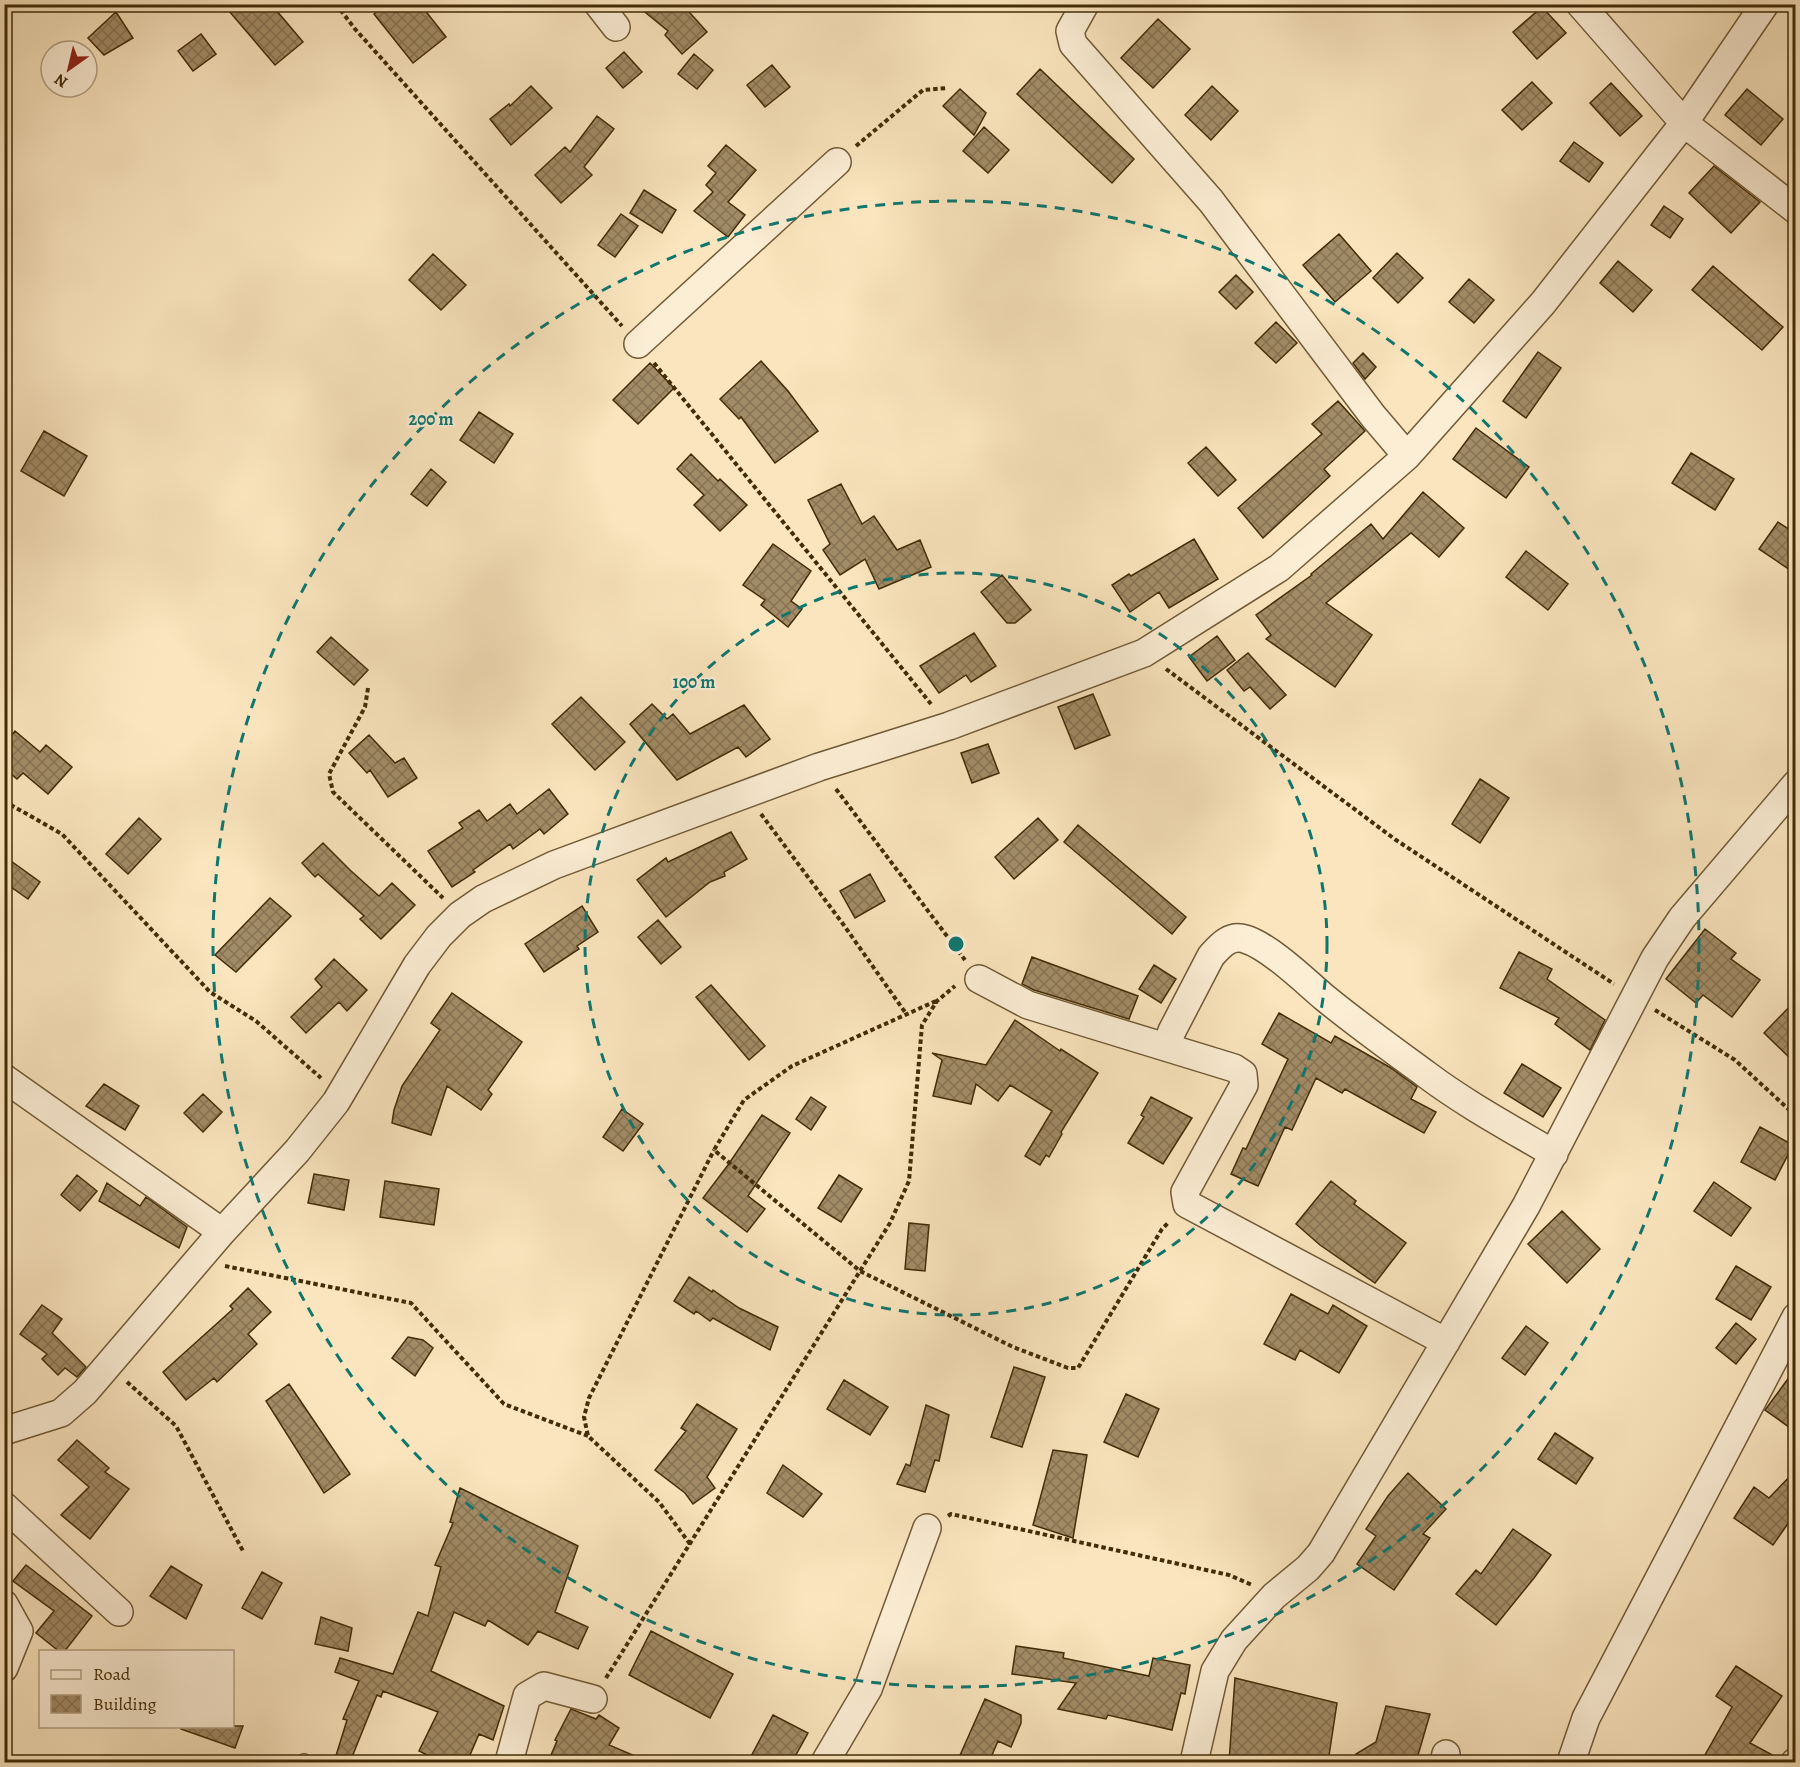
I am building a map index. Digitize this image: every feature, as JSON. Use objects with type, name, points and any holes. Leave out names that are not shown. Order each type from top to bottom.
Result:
[{"type":"street","points":[[598,4],[616,27]]},
{"type":"street","points":[[1085,4],[1070,31],[1073,45],[1211,201],[1373,416],[1407,456]]},
{"type":"street","points":[[1580,4],[1684,123],[1796,210]]},
{"type":"street","points":[[4,1431],[61,1413],[85,1392],[197,1260],[297,1151],[340,1094],[417,965],[439,936],[460,915],[483,899],[554,865],[819,767],[949,726],[1144,653],[1279,568],[1407,456],[1543,303],[1684,123],[1765,4]]},
{"type":"street","points":[[638,344],[837,162]]},
{"type":"street","points":[[1194,1762],[1215,1671],[1234,1640],[1274,1596],[1308,1568],[1321,1553],[1526,1206],[1655,958],[1682,918],[1796,784]]},
{"type":"street","points":[[1166,1047],[1211,956],[1220,946],[1233,938],[1244,938],[1258,945],[1449,1091],[1554,1154]]},
{"type":"street","points":[[979,979],[1028,1005],[1234,1068],[1243,1074],[1244,1085],[1185,1192],[1187,1204],[1446,1342]]},
{"type":"street","points":[[4,1078],[222,1232]]},
{"type":"street","points":[[1571,1762],[1586,1718],[1796,1317]]},
{"type":"street","points":[[4,1506],[119,1612]]},
{"type":"street","points":[[825,1762],[868,1689],[927,1528]]},
{"type":"street","points":[[4,1604],[18,1631],[4,1668]]},
{"type":"street","points":[[509,1762],[527,1696],[544,1686],[593,1699]]},
{"type":"path","points":[[837,162],[923,90],[948,88]]},
{"type":"path","points":[[1144,653],[1396,840],[1636,998],[1735,1060],[1796,1116]]},
{"type":"path","points":[[368,688],[365,706],[329,774],[333,792],[460,915]]},
{"type":"path","points":[[588,1436],[584,1417],[589,1398],[714,1150],[744,1101],[792,1066],[937,1001],[960,982],[979,979],[819,767]]},
{"type":"path","points":[[746,795],[843,924],[907,1015]]},
{"type":"path","points":[[4,801],[62,834],[210,992],[256,1021],[340,1094]]},
{"type":"path","points":[[593,1699],[890,1223],[909,1182],[922,1025],[937,1001]]},
{"type":"path","points":[[714,1150],[860,1271],[1012,1347],[1068,1368],[1078,1368],[1162,1229],[1176,1215],[1196,1210]]},
{"type":"path","points":[[197,1260],[411,1303],[504,1404],[588,1436],[659,1503],[690,1544]]},
{"type":"path","points":[[108,1365],[176,1426],[243,1551]]},
{"type":"path","points":[[927,1528],[951,1514],[1228,1575],[1274,1596]]},
{"type":"building","points":[[223,4],[271,4],[303,42],[275,65]]},
{"type":"building","points":[[386,4],[420,4],[446,37],[413,63],[374,14]]},
{"type":"building","points":[[635,4],[682,4],[707,32],[682,54],[665,35],[668,31]]},
{"type":"building","points":[[1542,7],[1566,33],[1537,59],[1513,32]]},
{"type":"building","points":[[116,12],[133,38],[104,55],[99,50],[99,39],[88,38]]},
{"type":"building","points":[[1158,19],[1190,49],[1153,88],[1121,58]]},
{"type":"building","points":[[201,34],[216,54],[193,71],[178,51]]},
{"type":"building","points":[[624,52],[642,72],[623,88],[606,68]]},
{"type":"building","points":[[694,54],[713,70],[697,89],[678,74]]},
{"type":"building","points":[[772,65],[790,87],[765,107],[747,85]]},
{"type":"building","points":[[1040,69],[1134,159],[1112,183],[1017,94]]},
{"type":"building","points":[[1532,82],[1552,103],[1522,130],[1502,110]]},
{"type":"building","points":[[1611,83],[1642,116],[1620,136],[1590,103]]},
{"type":"building","points":[[531,86],[552,108],[511,145],[490,119],[509,104],[510,106]]},
{"type":"building","points":[[1212,86],[1238,111],[1211,140],[1185,115]]},
{"type":"building","points":[[960,89],[986,113],[974,135],[943,106]]},
{"type":"building","points":[[1747,89],[1783,119],[1761,145],[1725,115]]},
{"type":"building","points":[[597,116],[614,129],[584,167],[592,175],[561,203],[535,175],[565,147],[570,152]]},
{"type":"building","points":[[984,127],[1009,150],[988,173],[963,151]]},
{"type":"building","points":[[1574,142],[1603,163],[1589,182],[1560,161]]},
{"type":"building","points":[[726,145],[756,170],[728,202],[745,215],[728,237],[694,211],[713,192],[706,185],[716,173],[708,166]]},
{"type":"building","points":[[1714,166],[1760,202],[1731,233],[1689,193]]},
{"type":"building","points":[[644,190],[676,210],[662,233],[630,213]]},
{"type":"building","points":[[1664,206],[1683,219],[1670,238],[1651,225]]},
{"type":"building","points":[[621,214],[638,226],[615,257],[598,245]]},
{"type":"building","points":[[1339,234],[1371,271],[1335,302],[1303,265]]},
{"type":"building","points":[[1397,253],[1423,278],[1398,303],[1373,278]]},
{"type":"building","points":[[433,254],[466,285],[441,310],[409,280]]},
{"type":"building","points":[[1618,261],[1652,290],[1633,312],[1600,283]]},
{"type":"building","points":[[1713,266],[1783,327],[1762,350],[1692,290]]},
{"type":"building","points":[[1236,275],[1253,292],[1236,309],[1219,292]]},
{"type":"building","points":[[1469,279],[1494,300],[1474,323],[1449,302]]},
{"type":"building","points":[[1276,322],[1297,343],[1276,363],[1255,343]]},
{"type":"building","points":[[1538,352],[1561,368],[1526,418],[1503,401]]},
{"type":"building","points":[[1363,353],[1376,367],[1365,379],[1353,363]]},
{"type":"building","points":[[761,361],[788,391],[818,431],[775,463],[741,417],[739,419],[720,399]]},
{"type":"building","points":[[650,363],[674,388],[638,424],[613,400]]},
{"type":"building","points":[[1338,401],[1365,431],[1324,469],[1330,476],[1263,538],[1238,508],[1322,434],[1312,424]]},
{"type":"building","points":[[479,412],[513,434],[494,463],[460,440]]},
{"type":"building","points":[[1476,428],[1529,467],[1506,498],[1453,459]]},
{"type":"building","points":[[44,431],[87,456],[64,496],[21,471]]},
{"type":"building","points":[[1206,447],[1236,480],[1218,496],[1188,463]]},
{"type":"building","points":[[1691,453],[1734,479],[1715,510],[1672,483]]},
{"type":"building","points":[[691,454],[747,505],[720,531],[694,505],[704,495],[677,469]]},
{"type":"building","points":[[431,469],[446,482],[427,506],[411,494]]},
{"type":"building","points":[[841,484],[862,524],[874,516],[897,550],[920,540],[931,567],[879,589],[865,559],[840,575],[823,550],[830,544],[808,500]]},
{"type":"building","points":[[1423,492],[1464,528],[1439,557],[1411,533],[1326,603],[1372,635],[1335,687],[1266,639],[1271,635],[1256,615],[1312,575],[1371,524],[1383,539]]},
{"type":"building","points":[[1778,522],[1796,534],[1796,574],[1759,549]]},
{"type":"building","points":[[1194,539],[1218,579],[1169,608],[1159,592],[1130,612],[1112,585]]},
{"type":"building","points":[[773,544],[811,571],[791,601],[802,609],[788,627],[761,605],[765,600],[743,585]]},
{"type":"building","points":[[1526,551],[1568,584],[1548,610],[1506,577]]},
{"type":"building","points":[[1002,575],[1031,610],[1015,623],[1007,623],[981,592]]},
{"type":"building","points":[[974,633],[996,666],[971,682],[966,675],[939,693],[920,666]]},
{"type":"building","points":[[1217,636],[1235,660],[1207,681],[1189,657]]},
{"type":"building","points":[[331,637],[368,670],[354,685],[317,652]]},
{"type":"building","points":[[1248,653],[1286,695],[1270,709],[1250,687],[1244,691],[1227,670]]},
{"type":"building","points":[[1093,694],[1110,735],[1075,749],[1058,707]]},
{"type":"building","points":[[581,697],[625,742],[595,770],[552,724]]},
{"type":"building","points":[[652,704],[667,719],[673,714],[690,734],[744,705],[770,739],[746,757],[738,747],[677,780],[630,724]]},
{"type":"building","points":[[15,731],[40,752],[46,745],[72,767],[48,794],[23,773],[17,779],[4,768],[4,744]]},
{"type":"building","points":[[369,735],[395,763],[404,758],[417,778],[388,797],[370,770],[367,773],[349,753]]},
{"type":"building","points":[[988,744],[999,773],[972,783],[961,753]]},
{"type":"building","points":[[1480,779],[1509,798],[1480,843],[1452,824]]},
{"type":"building","points":[[549,789],[568,814],[544,834],[540,829],[513,849],[510,844],[452,887],[428,851],[463,828],[459,823],[479,810],[487,821],[510,804],[517,814]]},
{"type":"building","points":[[139,818],[161,839],[128,874],[106,854]]},
{"type":"building","points":[[1038,818],[1058,840],[1014,879],[995,857]]},
{"type":"building","points":[[1078,825],[1186,917],[1172,934],[1064,842]]},
{"type":"building","points":[[731,832],[747,859],[724,872],[725,876],[710,882],[666,917],[637,880],[666,858],[668,862]]},
{"type":"building","points":[[323,843],[379,896],[392,883],[415,905],[381,939],[360,919],[364,916],[318,874],[315,877],[302,863]]},
{"type":"building","points":[[4,856],[40,882],[28,899],[4,882]]},
{"type":"building","points":[[870,874],[885,901],[855,918],[840,891]]},
{"type":"building","points":[[270,898],[291,916],[236,972],[215,955]]},
{"type":"building","points":[[582,906],[598,932],[577,946],[579,949],[544,972],[525,944]]},
{"type":"building","points":[[658,920],[681,947],[661,964],[638,937]]},
{"type":"building","points":[[1705,929],[1736,953],[1731,959],[1760,980],[1732,1017],[1703,995],[1696,1003],[1666,979]]},
{"type":"building","points":[[1519,952],[1552,969],[1547,979],[1605,1020],[1590,1050],[1555,1024],[1559,1018],[1500,988]]},
{"type":"building","points":[[1032,957],[1138,996],[1129,1019],[1034,990],[1022,984]]},
{"type":"building","points":[[334,959],[367,990],[347,1011],[339,1002],[306,1033],[291,1017],[322,987],[315,979]]},
{"type":"building","points":[[1154,965],[1176,979],[1161,1003],[1139,989]]},
{"type":"building","points":[[711,985],[765,1046],[749,1060],[696,997]]},
{"type":"building","points":[[452,993],[522,1042],[488,1090],[492,1094],[481,1110],[447,1086],[431,1135],[392,1123],[402,1086],[440,1030],[431,1023]]},
{"type":"building","points":[[1796,1000],[1796,1064],[1764,1033]]},
{"type":"building","points":[[1279,1013],[1331,1043],[1335,1036],[1391,1068],[1417,1087],[1411,1099],[1436,1112],[1424,1133],[1345,1089],[1342,1093],[1316,1078],[1292,1130],[1285,1127],[1258,1186],[1231,1174],[1243,1148],[1246,1149],[1288,1059],[1262,1044]]},
{"type":"building","points":[[1015,1020],[1060,1051],[1061,1049],[1098,1073],[1061,1132],[1049,1157],[1046,1155],[1040,1165],[1025,1156],[1052,1111],[1010,1085],[998,1101],[976,1084],[971,1104],[933,1096],[942,1060],[932,1053],[986,1065]]},
{"type":"building","points":[[1522,1064],[1561,1088],[1543,1117],[1504,1093]]},
{"type":"building","points":[[104,1084],[139,1106],[125,1130],[86,1106]]},
{"type":"building","points":[[203,1094],[222,1112],[203,1132],[184,1113]]},
{"type":"building","points":[[811,1097],[826,1107],[811,1130],[796,1119]]},
{"type":"building","points":[[1151,1097],[1192,1118],[1163,1164],[1128,1143],[1144,1117],[1141,1115]]},
{"type":"building","points":[[622,1109],[643,1124],[623,1151],[603,1137]]},
{"type":"building","points":[[762,1115],[790,1133],[748,1196],[765,1209],[747,1232],[703,1198]]},
{"type":"building","points":[[1760,1127],[1793,1145],[1775,1180],[1741,1162]]},
{"type":"building","points":[[314,1174],[349,1180],[344,1210],[308,1203]]},
{"type":"building","points":[[77,1175],[97,1191],[80,1211],[61,1195]]},
{"type":"building","points":[[839,1175],[862,1189],[841,1222],[818,1208]]},
{"type":"building","points":[[385,1181],[439,1189],[434,1225],[380,1217]]},
{"type":"building","points":[[1331,1181],[1356,1201],[1354,1204],[1406,1243],[1375,1283],[1320,1245],[1296,1224]]},
{"type":"building","points":[[1714,1182],[1751,1208],[1731,1236],[1694,1211]]},
{"type":"building","points":[[107,1183],[140,1206],[146,1197],[187,1227],[179,1248],[99,1201]]},
{"type":"building","points":[[1562,1211],[1600,1249],[1567,1283],[1528,1244]]},
{"type":"building","points":[[909,1223],[929,1225],[925,1271],[905,1269]]},
{"type":"building","points":[[1736,1266],[1771,1287],[1751,1320],[1716,1299]]},
{"type":"building","points":[[689,1277],[739,1308],[778,1327],[770,1350],[713,1318],[710,1321],[696,1311],[694,1314],[674,1301]]},
{"type":"building","points":[[248,1288],[271,1312],[248,1334],[257,1344],[217,1382],[214,1378],[186,1400],[163,1372],[233,1309],[230,1306]]},
{"type":"building","points":[[1291,1294],[1328,1314],[1333,1305],[1367,1326],[1339,1373],[1300,1350],[1295,1360],[1264,1344]]},
{"type":"building","points":[[42,1305],[62,1319],[52,1333],[86,1367],[77,1377],[65,1368],[58,1375],[42,1359],[47,1354],[20,1334]]},
{"type":"building","points":[[1736,1323],[1756,1339],[1736,1364],[1716,1348]]},
{"type":"building","points":[[1526,1326],[1548,1343],[1525,1375],[1502,1358]]},
{"type":"building","points":[[408,1337],[423,1340],[433,1348],[415,1376],[392,1358]]},
{"type":"building","points":[[1014,1367],[1045,1377],[1022,1447],[991,1437]]},
{"type":"building","points":[[1796,1368],[1796,1432],[1765,1410]]},
{"type":"building","points":[[844,1380],[888,1407],[870,1435],[827,1409]]},
{"type":"building","points":[[289,1384],[350,1474],[324,1493],[266,1401]]},
{"type":"building","points":[[1126,1394],[1159,1409],[1138,1457],[1104,1442]]},
{"type":"building","points":[[697,1404],[737,1429],[707,1477],[715,1488],[693,1504],[685,1493],[655,1470],[686,1431],[681,1428]]},
{"type":"building","points":[[926,1405],[949,1415],[939,1461],[935,1460],[925,1492],[897,1484],[906,1464],[910,1466]]},
{"type":"building","points":[[1555,1433],[1593,1458],[1576,1484],[1538,1459]]},
{"type":"building","points":[[77,1440],[109,1468],[105,1472],[129,1489],[90,1539],[61,1515],[89,1487],[58,1460]]},
{"type":"building","points":[[1053,1450],[1087,1455],[1073,1538],[1033,1525]]},
{"type":"building","points":[[783,1465],[822,1494],[803,1517],[767,1493]]},
{"type":"building","points":[[1796,1470],[1796,1512],[1773,1545],[1734,1518],[1754,1487],[1769,1498]]},
{"type":"building","points":[[1408,1473],[1446,1509],[1423,1534],[1430,1538],[1394,1590],[1357,1564],[1376,1536],[1366,1529],[1388,1496]]},
{"type":"building","points":[[460,1488],[578,1546],[555,1612],[588,1627],[578,1649],[538,1631],[528,1645],[488,1620],[485,1626],[454,1612],[431,1671],[504,1706],[493,1740],[479,1734],[467,1762],[441,1762],[419,1751],[438,1712],[383,1691],[381,1697],[377,1695],[350,1762],[334,1762],[347,1720],[343,1719],[359,1681],[335,1672],[340,1658],[393,1674],[418,1612],[428,1616],[441,1567],[435,1565],[453,1523],[450,1522]]},
{"type":"building","points":[[1513,1529],[1551,1555],[1496,1625],[1456,1594],[1476,1570],[1481,1574]]},
{"type":"building","points":[[26,1565],[92,1616],[66,1650],[57,1650],[36,1633],[54,1611],[13,1581]]},
{"type":"building","points":[[171,1566],[202,1585],[186,1619],[150,1596]]},
{"type":"building","points":[[262,1572],[282,1583],[262,1619],[242,1608]]},
{"type":"building","points":[[321,1617],[352,1628],[348,1651],[315,1644]]},
{"type":"building","points":[[651,1631],[733,1674],[710,1718],[629,1675]]},
{"type":"building","points":[[1016,1646],[1064,1653],[1063,1658],[1149,1676],[1153,1658],[1190,1665],[1185,1694],[1181,1693],[1172,1730],[1108,1715],[1106,1719],[1058,1709],[1076,1683],[1012,1674]]},
{"type":"building","points":[[1736,1666],[1782,1696],[1750,1743],[1780,1759],[1779,1762],[1701,1762],[1732,1707],[1716,1696]]},
{"type":"building","points":[[1235,1678],[1337,1703],[1328,1762],[1229,1762]]},
{"type":"building","points":[[985,1699],[1021,1715],[1021,1723],[1011,1747],[998,1741],[989,1762],[957,1762]]},
{"type":"building","points":[[1386,1706],[1430,1714],[1416,1762],[1388,1762],[1356,1754],[1376,1742]]},
{"type":"building","points":[[571,1709],[596,1719],[599,1715],[619,1728],[609,1745],[649,1762],[548,1762],[557,1741],[555,1740]]},
{"type":"building","points":[[773,1715],[808,1733],[792,1762],[748,1762]]},
{"type":"building","points":[[234,1726],[243,1726],[235,1748],[181,1729],[234,1728]]}]
